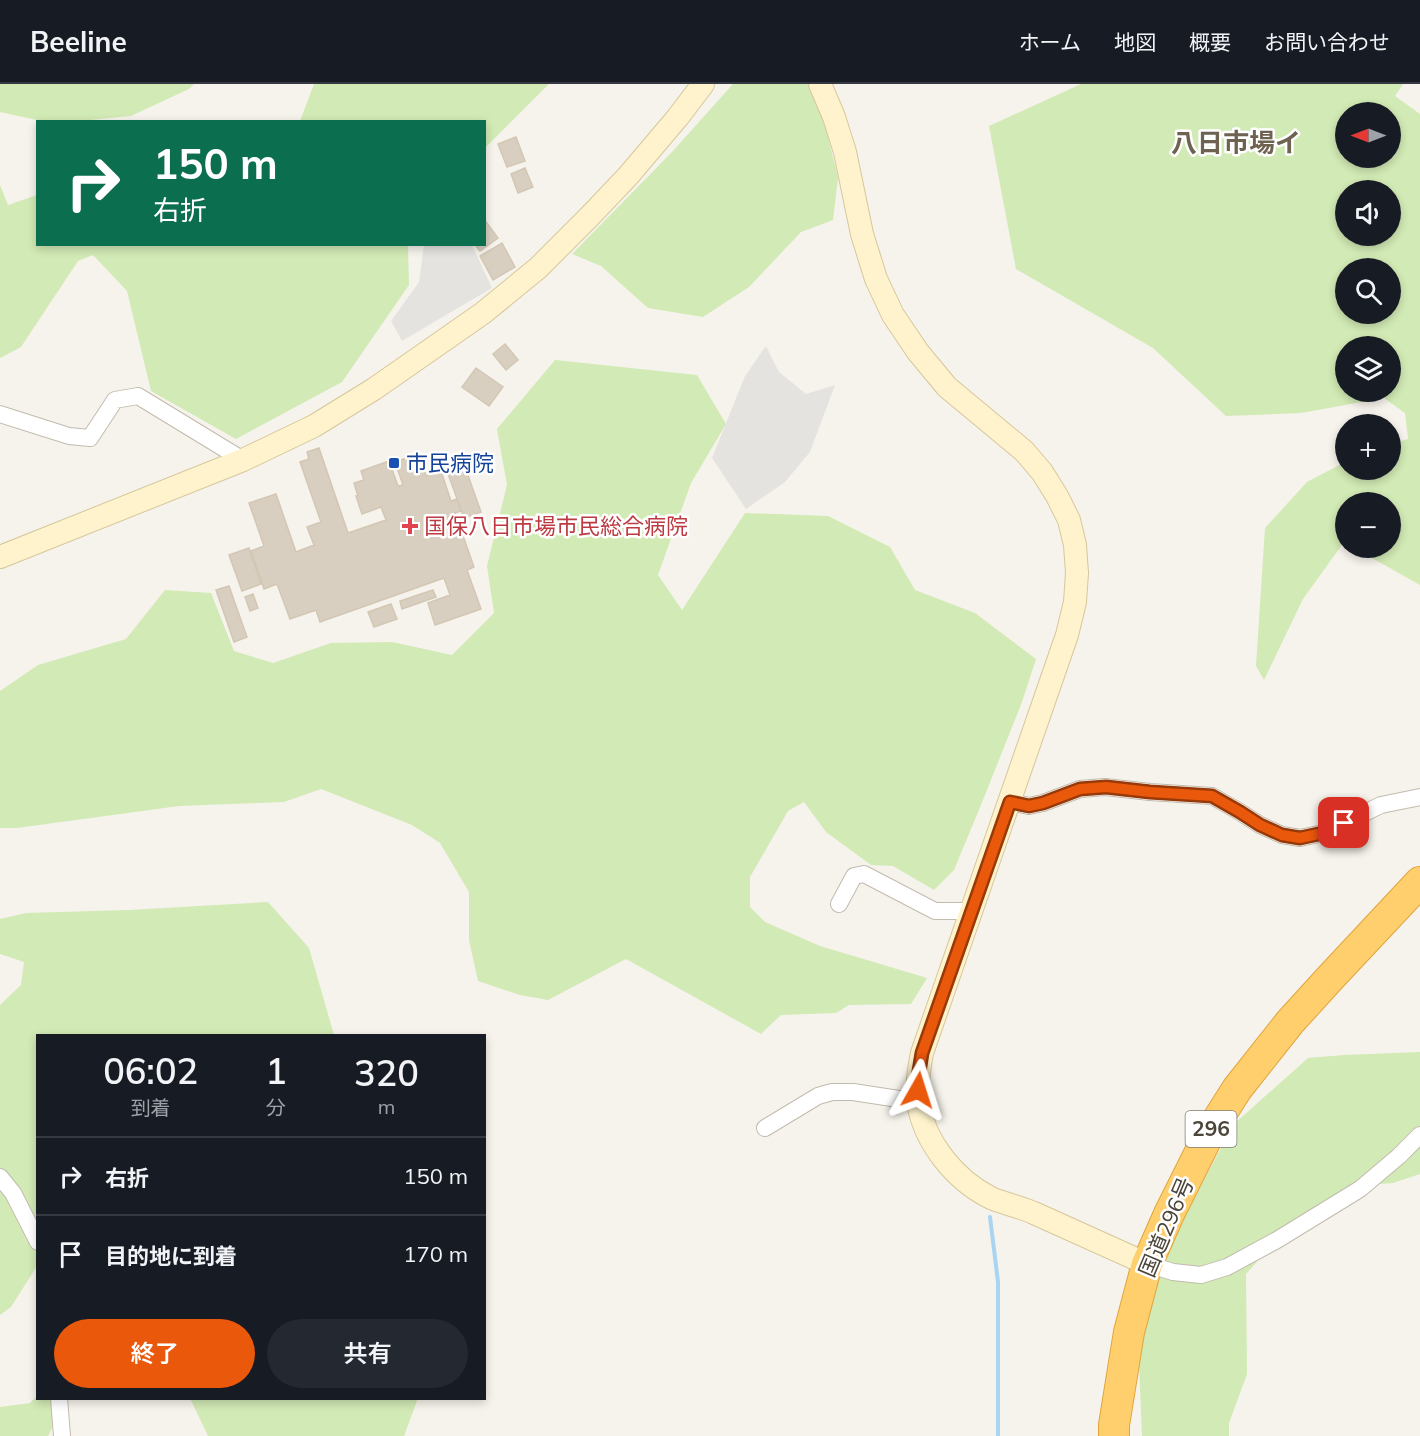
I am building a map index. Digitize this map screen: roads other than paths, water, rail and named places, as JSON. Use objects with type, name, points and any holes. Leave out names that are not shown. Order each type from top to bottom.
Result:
[{"type":"highway","name":"国道296号","points":[[1114,1436],[1129,1332],[1147,1264],[1211,1130],[1237,1089],[1297,1015],[1420,882]]},
{"type":"street","points":[[0,557],[243,460],[314,426],[374,389],[483,313],[538,268],[628,176],[703,84]]},
{"type":"street","points":[[820,84],[845,152],[862,234],[876,279],[893,315],[918,352],[948,387],[1024,451],[1042,472],[1069,520],[1075,545],[1077,573],[1075,602],[1067,635],[922,1053],[918,1078],[918,1102],[930,1137],[947,1162],[968,1183],[991,1198],[1030,1211],[1147,1264],[1173,1272],[1201,1275],[1227,1267],[1277,1240],[1360,1189],[1420,1135]]},
{"type":"street","points":[[0,414],[69,436],[90,438],[115,400],[138,396],[243,460]]},
{"type":"street","points":[[1010,802],[1029,806],[1080,789],[1106,787],[1212,796],[1260,825],[1282,835],[1300,838],[1323,833],[1381,805],[1420,797]]},
{"type":"street","points":[[839,904],[854,876],[864,874],[935,911],[972,911]]},
{"type":"street","points":[[765,1128],[818,1096],[832,1092],[853,1092],[918,1102]]},
{"type":"street","points":[[0,1177],[13,1193],[36,1238]]},
{"type":"street","points":[[59,1400],[62,1436]]},
{"type":"waterway","points":[[990,1217],[998,1282],[998,1436]]},
{"type":"place","name":"市民病院","points":[[394,463]]},
{"type":"place","name":"国保八日市場市民総合病院","points":[[410,526]]},
{"type":"district","name":"八日市場イ","points":[[1236,143]]}]
